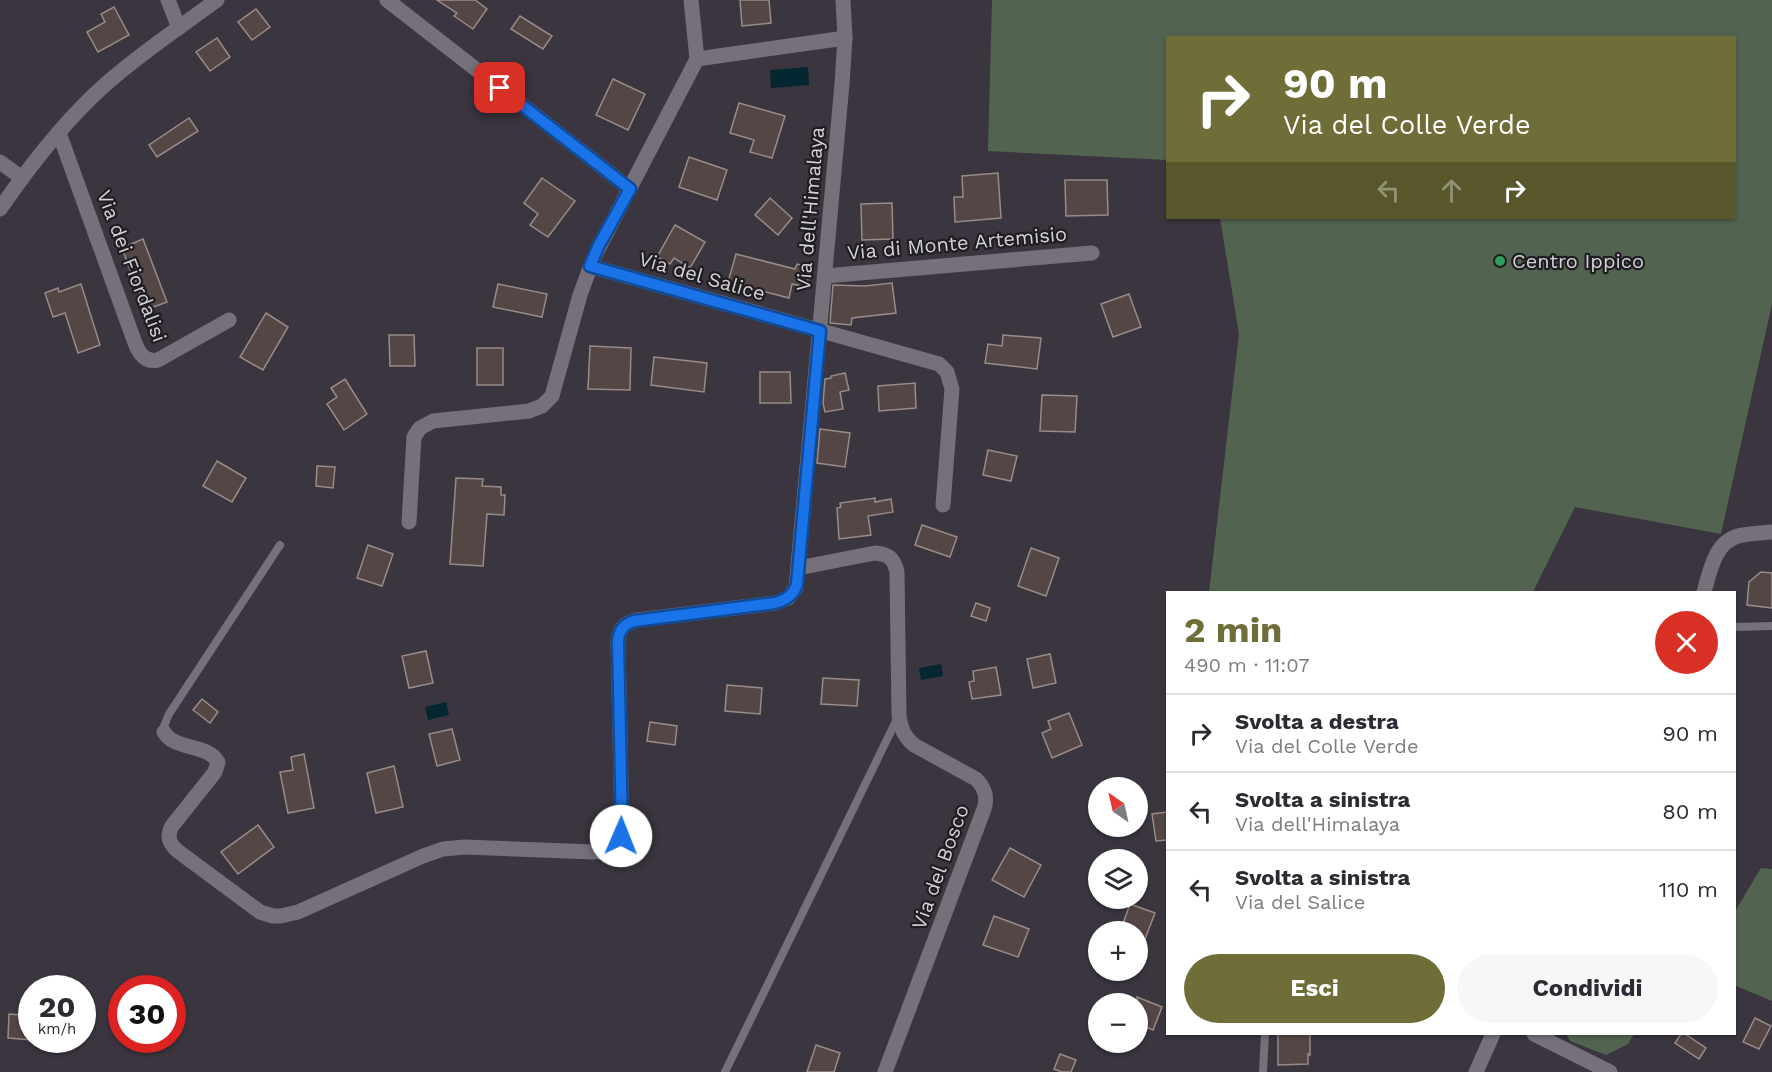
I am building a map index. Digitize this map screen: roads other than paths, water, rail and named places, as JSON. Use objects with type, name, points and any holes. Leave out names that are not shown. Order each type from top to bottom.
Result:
[{"type":"street","points":[[168,0],[179,28]]},
{"type":"street","points":[[0,209],[59,132],[105,84],[217,0]]},
{"type":"street","points":[[387,0],[630,189]]},
{"type":"street","points":[[409,522],[414,441],[417,431],[423,425],[433,421],[529,411],[546,403],[554,392],[577,303],[598,247],[697,59],[691,0]]},
{"type":"street","name":"Via dell'Himalaya","points":[[164,732],[171,740],[211,754],[218,762],[215,772],[172,826],[169,835],[170,843],[257,910],[267,914],[281,916],[298,912],[423,856],[450,848],[600,852],[616,844],[622,829],[618,641],[621,628],[638,620],[770,604],[788,598],[796,588],[843,84],[845,38],[843,0]]},
{"type":"street","points":[[697,59],[845,38]]},
{"type":"street","name":"Via dei Fiordalisi","points":[[59,132],[135,343],[142,356],[150,360],[158,360],[229,320]]},
{"type":"street","points":[[0,162],[22,178]]},
{"type":"street","name":"Via di Monte Artemisio","points":[[825,276],[1092,253]]},
{"type":"street","name":"Via del Salice","points":[[590,266],[934,362],[943,367],[952,384],[943,505]]},
{"type":"street","points":[[1704,591],[1715,557],[1725,544],[1736,536],[1772,532]]},
{"type":"street","name":"Via del Bosco","points":[[798,568],[875,553],[885,554],[892,558],[897,572],[898,715],[902,729],[911,742],[976,779],[985,791],[987,800],[885,1072]]},
{"type":"street","points":[[1476,1072],[1493,1035]]},
{"type":"street","points":[[1536,1035],[1610,1072]]},
{"type":"lane","points":[[164,732],[169,714],[280,545]]},
{"type":"lane","points":[[1736,627],[1772,626]]},
{"type":"lane","points":[[725,1072],[898,715]]},
{"type":"lane","points":[[1263,1072],[1265,1035]]},
{"type":"water","points":[[808,67],[809,85],[771,88],[770,70]]},
{"type":"water","points":[[941,664],[943,676],[921,680],[919,668]]},
{"type":"water","points":[[446,702],[449,715],[428,720],[425,707]]},
{"type":"place","name":"Centro Ippico","points":[[1500,261]]}]
